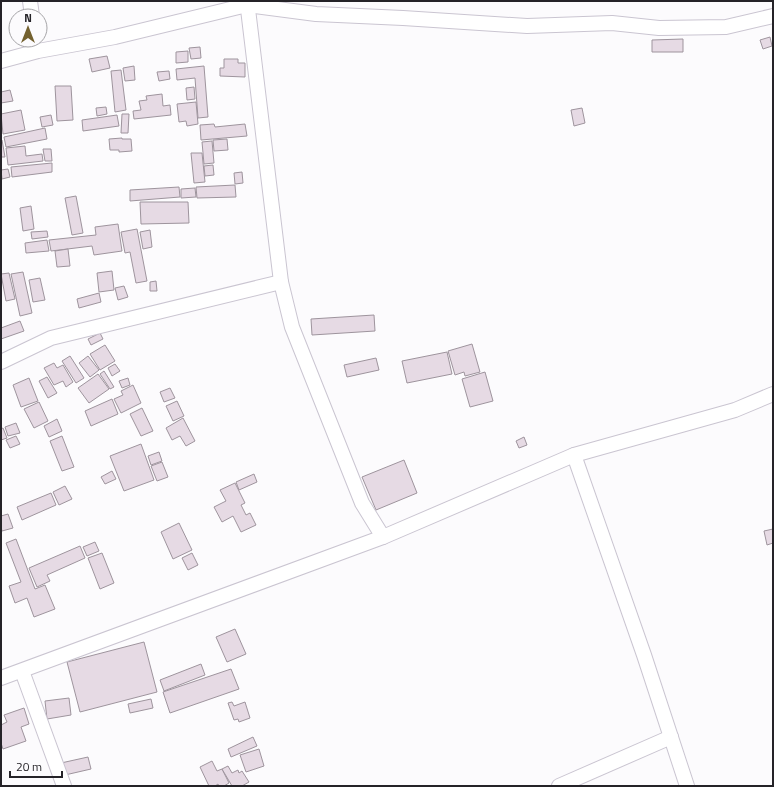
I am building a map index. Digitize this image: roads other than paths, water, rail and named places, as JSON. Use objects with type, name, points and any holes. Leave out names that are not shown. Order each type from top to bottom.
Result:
[{"type":"street","points":[[247,3],[281,282],[292,326],[362,503],[383,537]]},
{"type":"street","points":[[48,45],[115,37],[247,3],[316,14],[527,26],[612,23],[659,28],[726,27],[773,16]]},
{"type":"street","points":[[1,61],[32,48]]},
{"type":"street","points":[[1,362],[50,338],[281,282]]},
{"type":"street","points":[[1,678],[383,537],[574,455],[734,410],[773,394]]},
{"type":"street","points":[[574,455],[687,786]]},
{"type":"street","points":[[22,671],[64,786]]},
{"type":"street","points":[[559,786],[671,737]]}]
